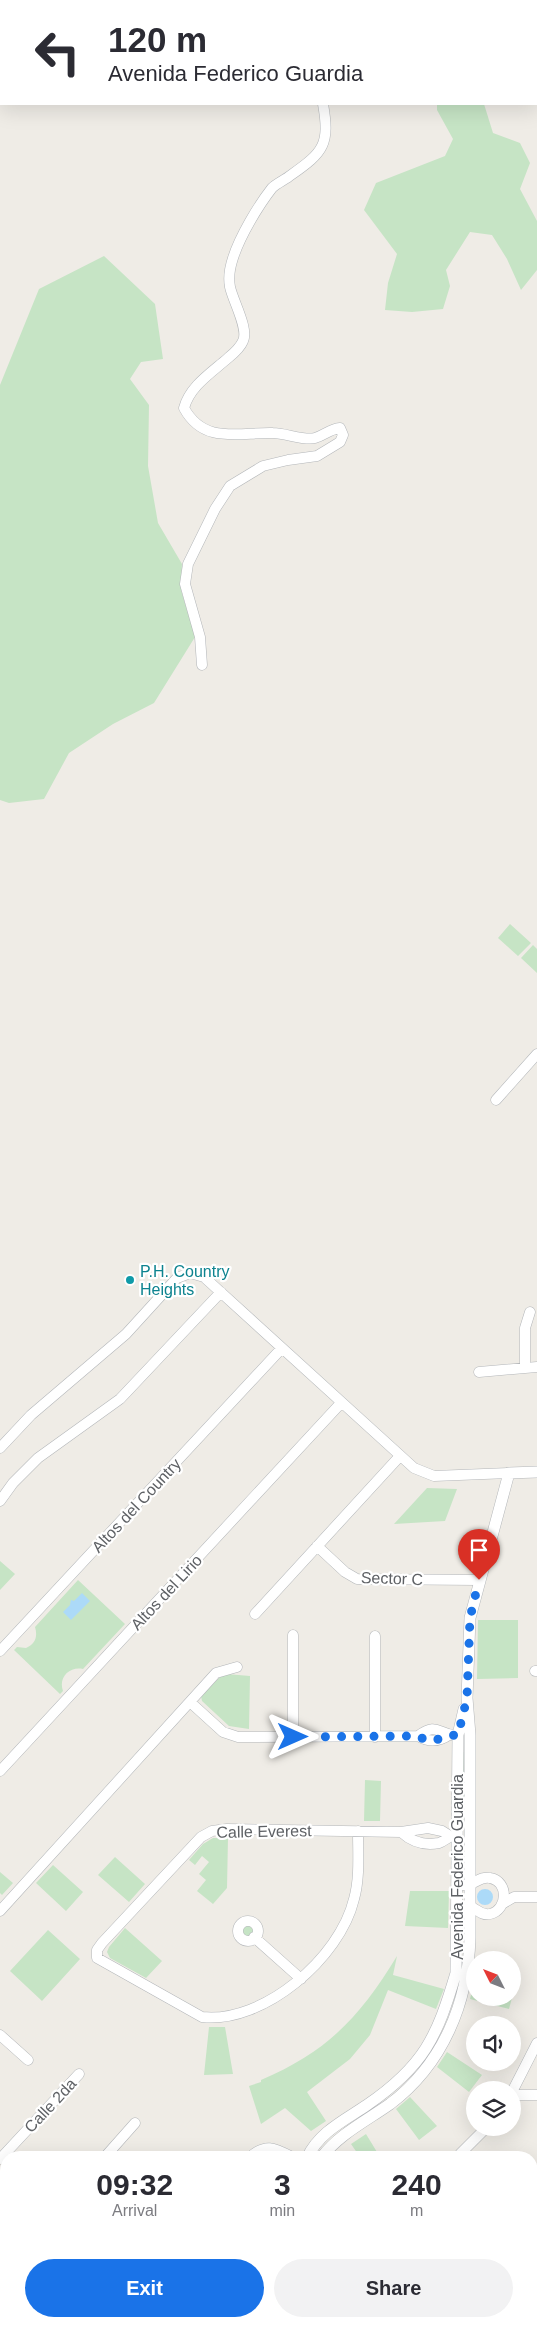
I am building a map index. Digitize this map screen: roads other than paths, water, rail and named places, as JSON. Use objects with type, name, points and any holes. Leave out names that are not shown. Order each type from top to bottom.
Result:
[{"type":"street","points":[[202,665],[200,637],[185,584],[188,564],[215,509],[230,486],[263,466],[317,456],[333,448],[340,442],[343,435],[340,428],[331,429],[314,438],[274,433],[214,434],[190,421],[184,408],[187,396],[198,383],[236,351],[244,341],[244,326],[236,310],[229,285],[229,270],[234,254],[240,239],[273,187],[314,157],[326,140],[326,123],[322,105]]},
{"type":"street","points":[[496,1100],[537,1054]]},
{"type":"street","points":[[0,1448],[31,1415],[126,1334],[177,1278],[190,1273],[204,1277],[414,1468],[434,1476],[537,1472]]},
{"type":"street","points":[[0,1501],[13,1484],[38,1458],[120,1399],[221,1292]]},
{"type":"street","points":[[525,1368],[525,1328],[530,1312]]},
{"type":"street","name":"Altos del Country","points":[[0,1651],[282,1348]]},
{"type":"street","points":[[480,1372],[537,1367]]},
{"type":"street","name":"Altos del Lirio","points":[[0,1772],[341,1403]]},
{"type":"street","points":[[255,1614],[400,1456]]},
{"type":"street","name":"Avenida Federico Guardia","points":[[326,2151],[330,2146],[406,2090],[432,2050],[436,2032],[456,1973],[457,1884],[453,1836],[459,1735],[467,1698],[470,1618],[509,1473]]},
{"type":"street","name":"Sector C","points":[[317,1546],[345,1572],[357,1579],[479,1580]]},
{"type":"street","points":[[293,1635],[293,1737]]},
{"type":"street","points":[[375,1636],[375,1737]]},
{"type":"street","points":[[0,1911],[216,1673],[237,1667]]},
{"type":"street","points":[[190,1702],[224,1732],[238,1737],[418,1736],[424,1740],[442,1740],[459,1735]]},
{"type":"street","name":"Avenida Federico Guardia","points":[[313,2151],[323,2136],[396,2082],[451,2031],[467,1976],[470,1946],[470,1836],[459,1735]]},
{"type":"street","name":"Calle Everest","points":[[301,1979],[282,1993],[252,2009],[217,2019],[202,2017],[97,1958],[97,1950],[201,1837],[212,1831],[227,1829],[401,1832],[428,1828],[453,1836],[470,1836]]},
{"type":"street","points":[[254,1938],[301,1979],[324,1956],[341,1931],[354,1900],[358,1871],[358,1831]]},
{"type":"street","name":"Calle Everest","points":[[401,1832],[411,1840],[426,1844],[441,1842],[453,1836]]},
{"type":"street","points":[[457,1884],[470,1885],[478,1879],[490,1877],[514,1897]]},
{"type":"street","points":[[457,1906],[469,1906],[482,1914],[490,1914],[498,1910],[502,1904],[505,1896],[503,1888]]},
{"type":"street","points":[[502,1904],[514,1897],[537,1897]]},
{"type":"street","points":[[0,2035],[28,2060]]},
{"type":"street","points":[[518,2081],[537,2043]]},
{"type":"street","name":"Calle 2da","points":[[7,2151],[79,2074]]},
{"type":"street","points":[[521,2094],[537,2095]]},
{"type":"street","points":[[110,2151],[135,2123]]},
{"type":"street","points":[[463,2151],[478,2136]]},
{"type":"street","points":[[256,2151],[265,2147],[279,2151]]},
{"type":"street","points":[[65,2327],[111,2327]]},
{"type":"water","points":[[82,1593],[90,1601],[71,1620],[63,1612],[70,1605],[71,1600],[74,1601]]},
{"type":"water","points":[[485,1889],[493,1897],[485,1905],[477,1897]]},
{"type":"place","name":"P.H. Country Heights","points":[[130,1280]]}]
